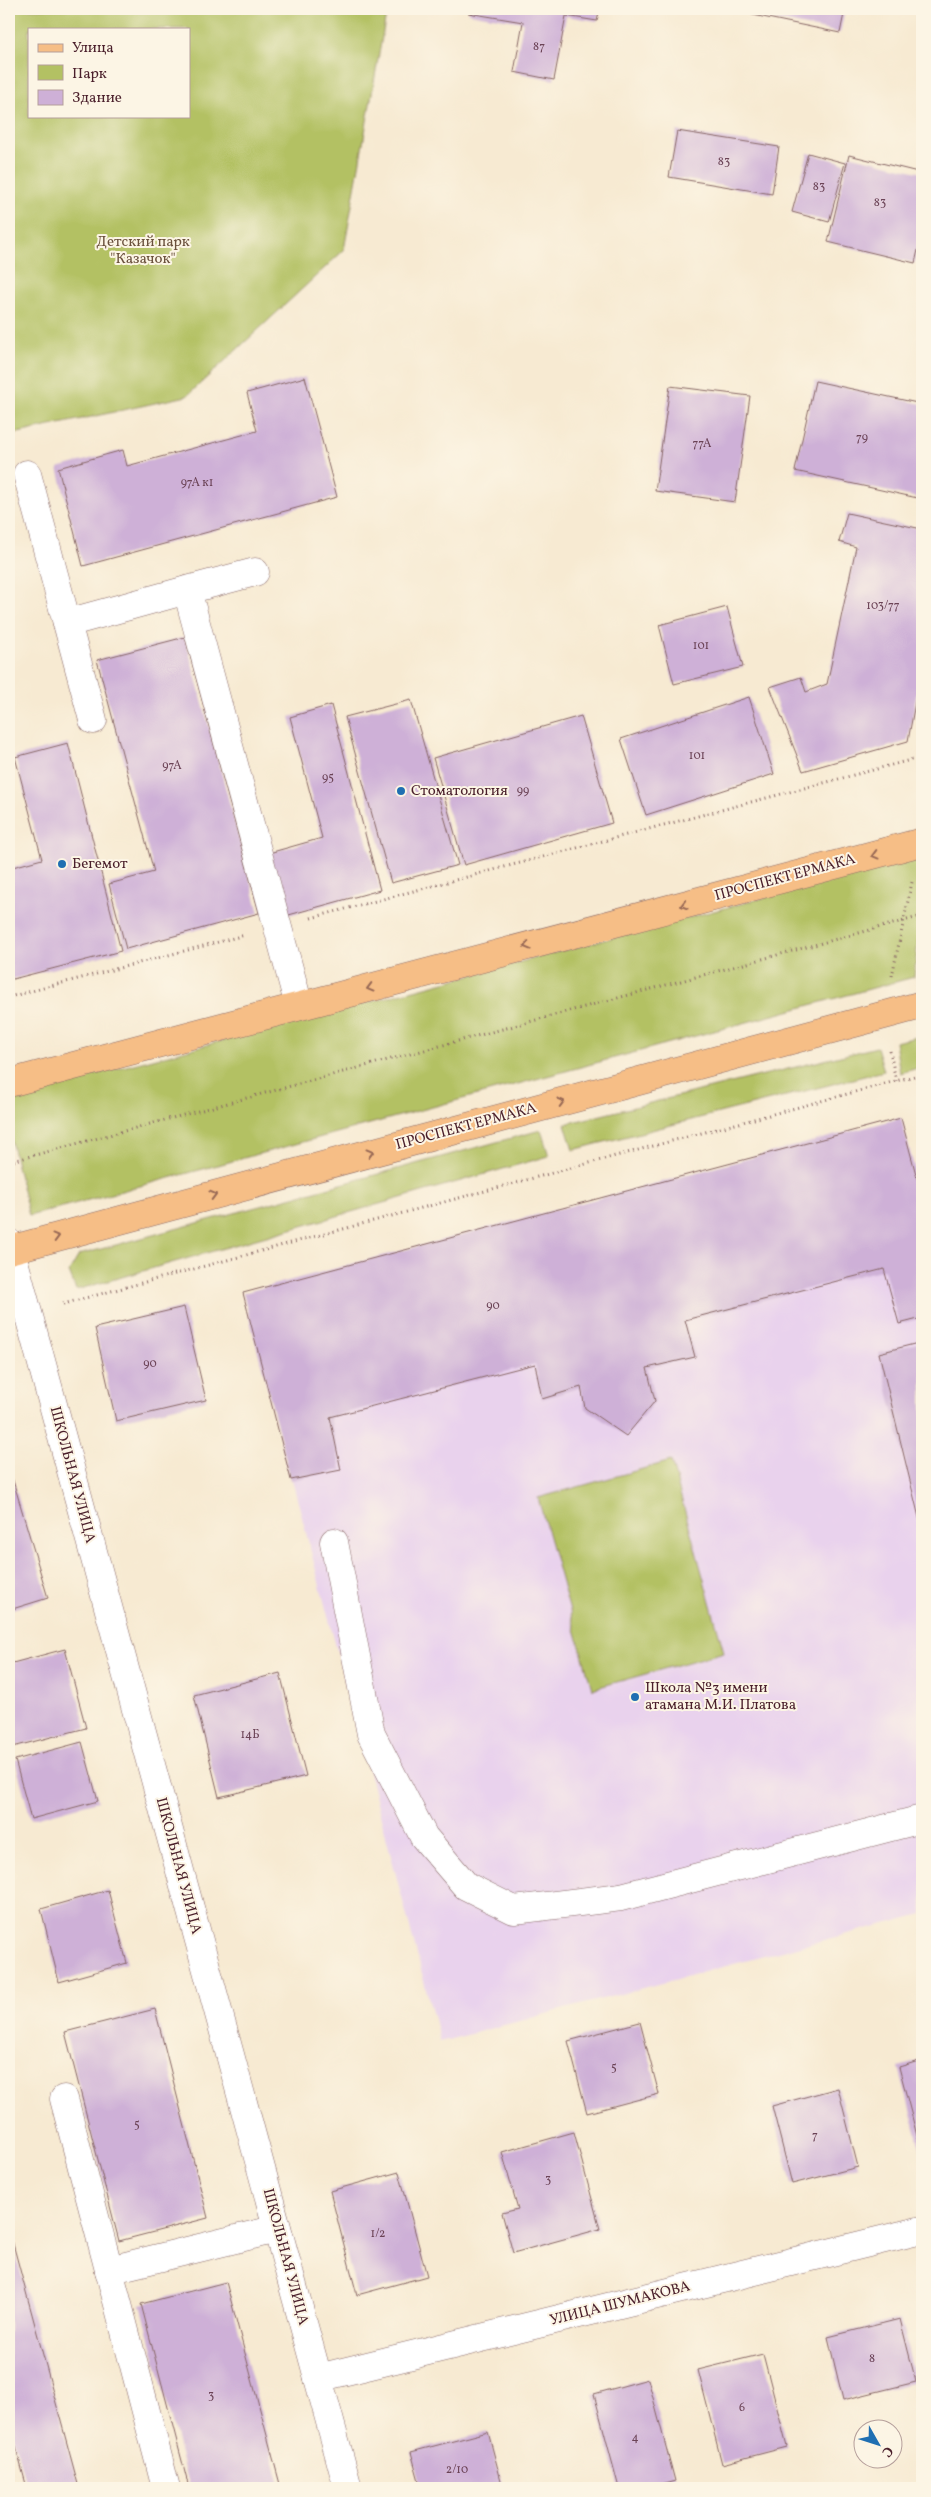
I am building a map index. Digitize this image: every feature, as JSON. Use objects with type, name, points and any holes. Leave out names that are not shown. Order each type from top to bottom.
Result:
[{"type":"main road","name":"ПРОСПЕКТ ЕРМАКА","points":[[9,1083],[922,842]]},
{"type":"main road","name":"ПРОСПЕКТ ЕРМАКА","points":[[9,1248],[922,1005]]},
{"type":"street","points":[[27,474],[93,720]]},
{"type":"street","points":[[67,623],[255,572]]},
{"type":"street","points":[[187,590],[299,1006]]},
{"type":"street","name":"ШКОЛЬНАЯ УЛИЦА","points":[[9,1248],[348,2488]]},
{"type":"street","points":[[334,1542],[371,1734],[424,1837],[466,1886],[514,1910],[621,1897],[922,1819]]},
{"type":"street","points":[[64,2099],[166,2488]]},
{"type":"street","points":[[110,2270],[277,2229]]},
{"type":"street","name":"УЛИЦА ШУМАКОВА","points":[[318,2378],[922,2230]]},
{"type":"path","points":[[9,997],[922,758]]},
{"type":"path","points":[[896,1081],[883,1016],[922,842]]},
{"type":"path","points":[[9,1162],[922,916]]},
{"type":"path","points":[[28,1314],[922,1074]]},
{"type":"shaded area","name":"Школа №3 имени атамана М.И. Платова","points":[[901,1118],[922,1197],[922,1914],[440,2042],[243,1293]]},
{"type":"green space","name":"Детский парк \"Казачок\"","points":[[9,9],[387,9],[344,250],[187,396],[9,435]]},
{"type":"green space","points":[[922,856],[922,905],[914,977],[29,1216],[9,1132],[9,1097]]},
{"type":"green space","points":[[922,1036],[922,1067],[900,1073],[895,1042]]},
{"type":"green space","points":[[877,1047],[884,1071],[573,1150],[565,1124]]},
{"type":"green space","points":[[541,1130],[549,1156],[76,1290],[69,1272],[79,1255]]},
{"type":"green space","points":[[671,1461],[724,1652],[592,1689],[538,1498]]},
{"type":"building","points":[[469,9],[600,9],[597,21],[566,16],[554,80],[514,72],[523,22],[468,13]]},
{"type":"building","points":[[674,9],[691,9],[690,13]]},
{"type":"building","points":[[724,9],[845,9],[840,33]]},
{"type":"building","points":[[677,131],[779,147],[772,194],[669,177]]},
{"type":"building","points":[[808,153],[845,163],[829,222],[792,212]]},
{"type":"building","points":[[849,155],[922,173],[922,233],[915,263],[828,242]]},
{"type":"building","points":[[922,326],[922,343],[918,342]]},
{"type":"building","points":[[305,377],[337,497],[83,566],[58,468],[123,450],[127,466],[257,431],[247,393]]},
{"type":"building","points":[[815,381],[922,404],[922,499],[795,471]]},
{"type":"building","points":[[670,386],[750,396],[735,502],[655,491]]},
{"type":"building","points":[[847,513],[922,529],[922,665],[908,741],[803,771],[770,687],[801,677],[806,692],[827,684],[856,547],[839,542]]},
{"type":"building","points":[[727,607],[743,667],[674,684],[659,625]]},
{"type":"building","points":[[185,637],[259,913],[126,949],[109,884],[154,872],[97,660]]},
{"type":"building","points":[[749,697],[774,774],[646,815],[621,739]]},
{"type":"building","name":"Стоматология","points":[[411,700],[458,865],[391,883],[345,717]]},
{"type":"building","points":[[331,705],[380,890],[285,916],[269,853],[322,838],[290,717]]},
{"type":"building","points":[[581,716],[612,823],[464,865],[433,758]]},
{"type":"building","name":"Бегемот","points":[[68,743],[121,951],[9,980],[9,868],[42,859],[15,757]]},
{"type":"building","points":[[901,1118],[922,1197],[922,1318],[899,1324],[884,1269],[685,1320],[695,1357],[647,1368],[655,1401],[626,1436],[585,1408],[581,1387],[542,1399],[535,1364],[330,1417],[341,1470],[291,1480],[243,1293]]},
{"type":"building","points":[[184,1307],[206,1400],[116,1421],[95,1328]]},
{"type":"building","points":[[922,1342],[922,1530],[879,1353]]},
{"type":"building","points":[[9,1467],[48,1598],[9,1610]]},
{"type":"building","points":[[65,1649],[86,1728],[9,1748],[9,1664]]},
{"type":"building","points":[[280,1673],[306,1776],[219,1797],[194,1695]]},
{"type":"building","points":[[82,1742],[98,1801],[31,1819],[15,1760]]},
{"type":"building","points":[[108,1890],[127,1963],[59,1982],[41,1909]]},
{"type":"building","points":[[155,2009],[208,2218],[119,2241],[65,2032]]},
{"type":"building","points":[[640,2022],[659,2094],[587,2113],[568,2041]]},
{"type":"building","points":[[922,2060],[922,2150],[921,2151],[899,2067]]},
{"type":"building","points":[[838,2088],[858,2167],[792,2184],[772,2106]]},
{"type":"building","points":[[574,2132],[600,2229],[513,2253],[502,2213],[518,2209],[502,2152]]},
{"type":"building","points":[[399,2172],[427,2276],[357,2295],[330,2191]]},
{"type":"building","points":[[9,2229],[79,2488],[27,2488],[9,2422]]},
{"type":"building","points":[[226,2282],[281,2488],[189,2488],[141,2304]]},
{"type":"building","points":[[900,2319],[916,2382],[843,2400],[828,2337]]},
{"type":"building","points":[[763,2354],[787,2447],[722,2464],[698,2370]]},
{"type":"building","points":[[648,2379],[675,2481],[650,2488],[619,2488],[594,2394]]},
{"type":"building","points":[[488,2432],[503,2488],[421,2488],[411,2452]]},
{"type":"place","name":"Стоматология","points":[[401,791]]},
{"type":"place","name":"Бегемот","points":[[62,864]]},
{"type":"place","name":"Школа №3 имени атамана М.И. Платова","points":[[635,1697]]}]
